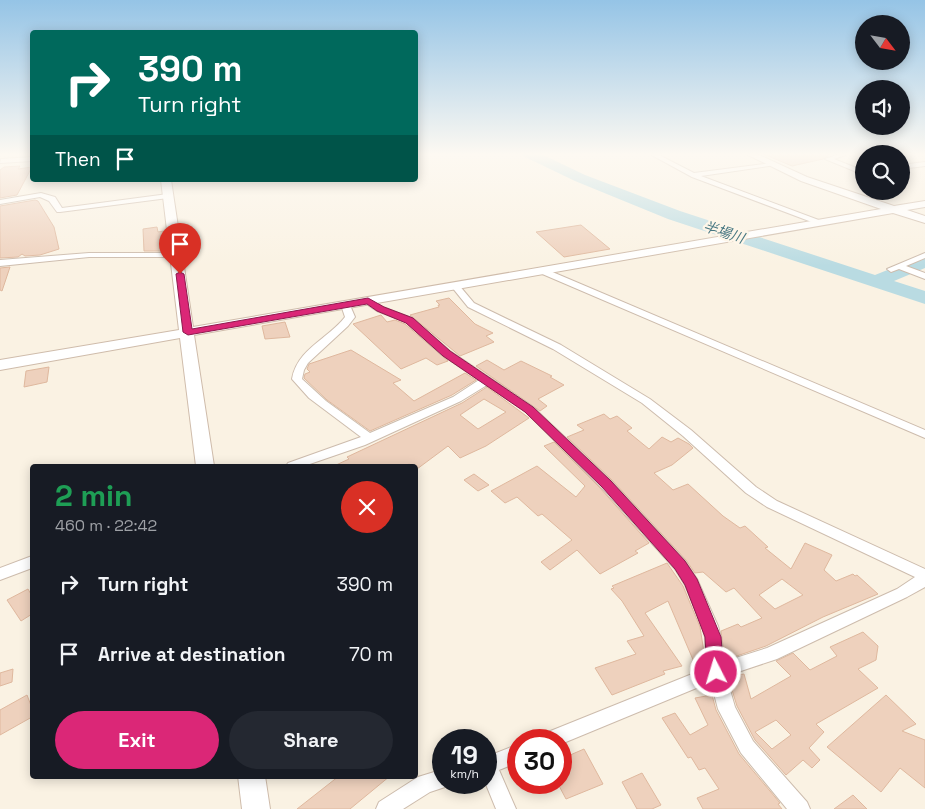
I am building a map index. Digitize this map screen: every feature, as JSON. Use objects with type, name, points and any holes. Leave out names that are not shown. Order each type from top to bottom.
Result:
[{"type":"street","points":[[167,191],[205,464]]},
{"type":"street","points":[[734,191],[820,222]]},
{"type":"street","points":[[837,191],[925,220]]},
{"type":"street","points":[[0,202],[41,195],[52,199],[60,210],[168,196]]},
{"type":"street","points":[[0,365],[925,204]]},
{"type":"street","points":[[3,261],[89,255],[177,255]]},
{"type":"street","points":[[925,255],[900,268],[925,276]]},
{"type":"street","points":[[542,271],[925,434]]},
{"type":"street","points":[[455,286],[472,305],[515,324],[557,347],[646,401],[687,433],[751,490],[772,504],[910,567],[921,574],[925,580],[902,593],[771,654],[716,672],[572,731]]},
{"type":"street","points":[[368,301],[380,309],[410,320],[446,353],[529,409],[606,484],[680,565],[692,583],[710,626],[713,637],[716,672],[727,709],[740,735],[766,770],[800,809]]},
{"type":"street","points":[[346,305],[350,317],[334,336],[305,358],[296,373],[297,379],[331,411],[354,425],[369,438]]},
{"type":"street","points":[[298,464],[369,438],[458,400],[486,381]]},
{"type":"street","points":[[0,574],[30,563]]},
{"type":"street","points":[[252,779],[256,809]]},
{"type":"street","points":[[386,809],[425,784],[432,782]]},
{"type":"street","points":[[497,789],[506,809]]},
{"type":"building","points":[[0,191],[19,191],[17,195],[0,198]]},
{"type":"building","points":[[38,201],[54,227],[59,249],[40,255],[25,256],[22,254],[18,257],[0,258],[0,206]]},
{"type":"building","points":[[581,225],[610,249],[564,257],[536,232]]},
{"type":"building","points":[[157,227],[158,232],[164,231],[167,251],[144,251],[143,229]]},
{"type":"building","points":[[10,267],[2,291],[0,290],[0,268]]},
{"type":"building","points":[[449,298],[475,324],[493,333],[486,336],[494,342],[460,356],[410,315],[439,307],[438,305],[440,305],[436,301]]},
{"type":"building","points":[[381,315],[387,322],[395,320],[405,324],[448,361],[437,365],[426,358],[401,369],[353,324]]},
{"type":"building","points":[[285,322],[290,337],[265,339],[262,326]]},
{"type":"building","points":[[351,350],[401,380],[393,383],[414,401],[465,373],[476,380],[452,395],[370,431],[327,400],[304,378],[305,374],[310,372],[307,369],[309,364]]},
{"type":"building","points":[[487,360],[504,370],[521,361],[552,376],[550,377],[564,385],[538,399],[547,406],[540,411],[476,366]]},
{"type":"building","points":[[49,367],[47,382],[24,387],[26,371]]},
{"type":"building","points":[[487,387],[529,418],[486,446],[460,458],[448,446],[418,468],[418,464],[338,464],[349,459],[347,457],[462,403]],"holes":[[[484,399],[506,412],[478,429],[460,415]]]},
{"type":"building","points":[[604,414],[610,419],[617,416],[632,428],[627,431],[649,449],[662,437],[671,442],[678,438],[689,444],[693,448],[672,465],[654,473],[673,490],[688,484],[723,516],[740,528],[745,526],[768,547],[765,548],[791,569],[805,543],[832,555],[824,570],[836,581],[853,574],[857,575],[878,594],[823,617],[766,646],[725,660],[721,631],[738,624],[741,627],[762,618],[734,588],[726,592],[703,572],[695,573],[686,560],[612,480],[567,437],[584,430],[577,425]],"holes":[[[782,579],[803,595],[775,609],[759,595]]]},
{"type":"building","points":[[554,442],[600,488],[649,543],[635,551],[638,553],[600,574],[577,550],[550,570],[541,562],[572,540],[542,514],[538,516],[517,497],[505,503],[491,491],[537,466],[576,497],[585,486],[544,446]]},
{"type":"building","points":[[474,474],[489,485],[478,491],[464,480]]},
{"type":"building","points":[[667,563],[683,586],[700,627],[705,659],[694,662],[668,601],[645,613],[682,666],[663,671],[665,674],[612,695],[595,668],[636,654],[627,641],[644,636],[622,601],[611,589],[614,588],[612,586]]},
{"type":"building","points":[[28,589],[30,592],[30,615],[21,621],[7,600]]},
{"type":"building","points":[[863,632],[878,646],[876,660],[858,669],[878,688],[816,724],[824,732],[809,748],[820,760],[812,768],[803,760],[786,775],[755,740],[737,706],[728,677],[744,674],[751,699],[791,676],[776,661],[793,653],[810,670],[837,656],[830,647]],"holes":[[[776,720],[791,735],[772,749],[755,732]]]},
{"type":"building","points":[[13,669],[12,682],[0,686],[0,673]]},
{"type":"building","points":[[27,695],[30,703],[30,718],[0,735],[0,710]]},
{"type":"building","points":[[712,695],[716,710],[739,754],[780,803],[778,804],[782,809],[703,809],[697,798],[719,789],[705,768],[699,770],[691,757],[688,758],[662,718],[675,713],[690,735],[708,725],[695,698]]},
{"type":"building","points":[[886,695],[916,724],[902,731],[925,740],[925,788],[900,768],[881,792],[827,747]]},
{"type":"building","points":[[584,749],[603,784],[566,799],[563,794],[572,794],[572,754]]},
{"type":"building","points":[[642,773],[661,805],[652,809],[637,809],[622,782]]},
{"type":"building","points":[[335,779],[386,779],[350,809],[297,809]]},
{"type":"building","points":[[853,795],[867,809],[834,809]]},
{"type":"waterway","name":"半場川","points":[[612,191],[674,215],[876,282]]},
{"type":"waterway","points":[[876,282],[925,261]]},
{"type":"waterway","name":"半場川","points":[[876,282],[925,298]]},
{"type":"route","points":[[180,274],[188,332],[368,301],[380,309],[410,320],[446,353],[529,409],[606,484],[669,552],[692,583],[710,626],[713,637],[716,672]]}]
